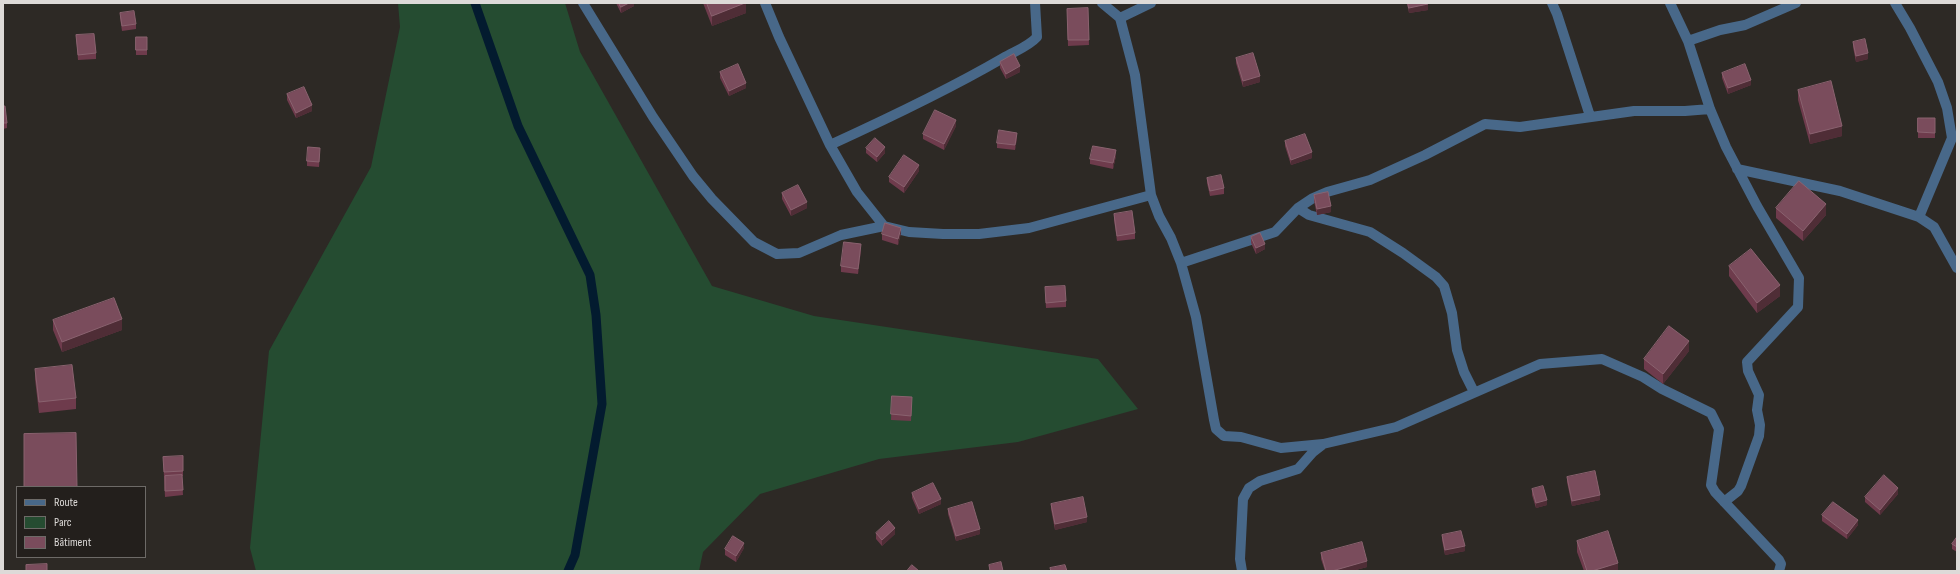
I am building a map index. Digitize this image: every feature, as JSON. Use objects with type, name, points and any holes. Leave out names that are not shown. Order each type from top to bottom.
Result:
[{"type":"street","points":[[583,3],[653,117],[693,176],[712,199],[754,242],[777,254],[799,253],[841,235],[884,226],[909,232],[943,234],[979,234],[1029,228],[1151,195]]},
{"type":"street","points":[[765,3],[779,37],[830,144],[858,192],[884,226]]},
{"type":"street","points":[[830,144],[963,81],[1013,52],[1031,44],[1037,37],[1035,3]]},
{"type":"street","points":[[1102,3],[1120,18],[1135,75],[1151,195],[1158,216],[1171,238],[1181,264],[1196,317],[1205,375],[1216,429],[1224,436],[1241,437],[1281,448],[1323,444],[1396,426],[1429,414],[1474,392],[1540,364],[1602,359],[1643,377],[1662,389],[1711,413],[1719,429],[1711,485],[1724,502],[1779,560],[1781,564],[1778,571]]},
{"type":"street","points":[[1120,18],[1151,3]]},
{"type":"street","points":[[1552,3],[1590,116]]},
{"type":"street","points":[[1670,3],[1688,41],[1710,108],[1726,147],[1799,278],[1798,307],[1747,362],[1748,371],[1759,396],[1757,410],[1760,425],[1759,436],[1741,486],[1738,491],[1724,502]]},
{"type":"street","points":[[1688,41],[1720,30],[1745,24],[1796,3]]},
{"type":"street","points":[[1895,3],[1910,28],[1938,82],[1947,108],[1952,138],[1919,217]]},
{"type":"street","points":[[1181,264],[1275,232],[1298,208],[1327,192],[1370,180],[1425,155],[1485,124],[1520,127],[1634,111],[1685,111],[1710,108]]},
{"type":"street","points":[[1737,168],[1840,190],[1919,217],[1934,227],[1957,268]]},
{"type":"street","points":[[1298,208],[1309,215],[1370,232],[1403,253],[1436,277],[1444,286],[1452,313],[1457,350],[1464,372],[1474,392]]},
{"type":"street","points":[[1242,571],[1240,559],[1243,498],[1249,488],[1260,481],[1298,468],[1323,444]]},
{"type":"green space","points":[[398,3],[565,3],[580,52],[712,286],[814,316],[1098,359],[1138,409],[1018,442],[879,459],[760,494],[703,552],[699,571],[256,571],[250,548],[269,351],[371,167],[400,27]]},
{"type":"building","points":[[619,3],[629,3],[621,7]]},
{"type":"building","points":[[707,3],[745,3],[712,16]]},
{"type":"building","points":[[1408,3],[1428,3],[1428,4],[1409,8]]},
{"type":"building","points":[[1088,8],[1089,40],[1068,40],[1067,9]]},
{"type":"building","points":[[134,11],[136,24],[122,26],[120,13]]},
{"type":"building","points":[[94,34],[96,53],[78,55],[76,35]]},
{"type":"building","points":[[136,37],[147,37],[147,50],[136,50]]},
{"type":"building","points":[[1865,39],[1868,53],[1856,56],[1853,42]]},
{"type":"building","points":[[1253,53],[1260,76],[1243,81],[1236,58]]},
{"type":"building","points":[[1014,54],[1020,66],[1006,74],[1000,62]]},
{"type":"building","points":[[738,64],[746,83],[729,91],[720,72]]},
{"type":"building","points":[[1745,64],[1751,80],[1728,88],[1722,73]]},
{"type":"building","points":[[1831,81],[1842,126],[1810,134],[1798,90]]},
{"type":"building","points":[[304,87],[312,105],[296,113],[287,94]]},
{"type":"building","points":[[3,106],[5,106],[7,123],[3,123]]},
{"type":"building","points":[[935,110],[956,120],[944,144],[923,134]]},
{"type":"building","points":[[1918,118],[1935,118],[1935,133],[1918,132]]},
{"type":"building","points":[[999,130],[1017,133],[1015,145],[997,143]]},
{"type":"building","points":[[1305,134],[1312,152],[1291,160],[1285,141]]},
{"type":"building","points":[[875,138],[885,147],[877,157],[866,148]]},
{"type":"building","points":[[1093,146],[1116,150],[1113,163],[1090,159]]},
{"type":"building","points":[[308,147],[320,148],[319,162],[307,161]]},
{"type":"building","points":[[904,155],[919,165],[904,187],[889,177]]},
{"type":"building","points":[[1221,175],[1224,188],[1210,191],[1207,178]]},
{"type":"building","points":[[1799,181],[1826,204],[1803,231],[1776,208]]},
{"type":"building","points":[[798,185],[807,202],[791,210],[782,193]]},
{"type":"building","points":[[1328,192],[1331,206],[1317,209],[1314,195]]},
{"type":"building","points":[[1132,211],[1135,233],[1117,236],[1114,214]]},
{"type":"building","points":[[885,223],[901,228],[898,239],[882,234]]},
{"type":"building","points":[[1260,233],[1265,244],[1256,248],[1251,237]]},
{"type":"building","points":[[844,242],[861,244],[858,269],[841,266]]},
{"type":"building","points":[[1751,249],[1780,285],[1757,303],[1729,266]]},
{"type":"building","points":[[1065,286],[1066,301],[1046,303],[1045,287]]},
{"type":"building","points":[[114,298],[122,319],[62,342],[53,320]]},
{"type":"building","points":[[1669,326],[1689,341],[1663,374],[1644,359]]},
{"type":"building","points":[[72,365],[76,398],[39,402],[35,369]]},
{"type":"building","points":[[892,396],[912,397],[911,416],[891,414]]},
{"type":"building","points":[[76,433],[77,486],[24,486],[24,434]]},
{"type":"building","points":[[183,456],[183,471],[164,472],[163,457]]},
{"type":"building","points":[[1595,471],[1600,495],[1572,501],[1567,477]]},
{"type":"building","points":[[182,475],[183,490],[165,491],[165,476]]},
{"type":"building","points":[[1884,475],[1898,488],[1880,510],[1865,497]]},
{"type":"building","points":[[933,483],[941,499],[919,509],[912,493]]},
{"type":"building","points":[[1543,486],[1547,500],[1536,503],[1532,489]]},
{"type":"building","points":[[1083,497],[1087,517],[1055,524],[1051,504]]},
{"type":"building","points":[[972,502],[980,529],[956,536],[948,509]]},
{"type":"building","points":[[1833,502],[1858,520],[1847,534],[1822,515]]},
{"type":"building","points":[[889,521],[895,528],[882,540],[876,533]]},
{"type":"building","points":[[1461,531],[1465,546],[1445,550],[1442,535]]},
{"type":"building","points":[[1608,531],[1618,563],[1592,571],[1587,571],[1577,541]]},
{"type":"building","points":[[733,536],[744,543],[736,556],[725,549]]},
{"type":"building","points":[[1957,537],[1957,547],[1952,544]]},
{"type":"building","points":[[1362,542],[1367,561],[1332,571],[1326,571],[1321,553]]},
{"type":"building","points":[[1001,562],[1003,571],[990,571],[989,565]]},
{"type":"building","points":[[47,564],[47,571],[26,571],[26,565]]},
{"type":"building","points":[[912,565],[919,571],[907,571]]},
{"type":"building","points":[[1065,565],[1067,571],[1051,571],[1050,568]]},
{"type":"waterway","points":[[475,3],[518,126],[590,275],[596,315],[602,404],[575,555],[568,571]]}]
